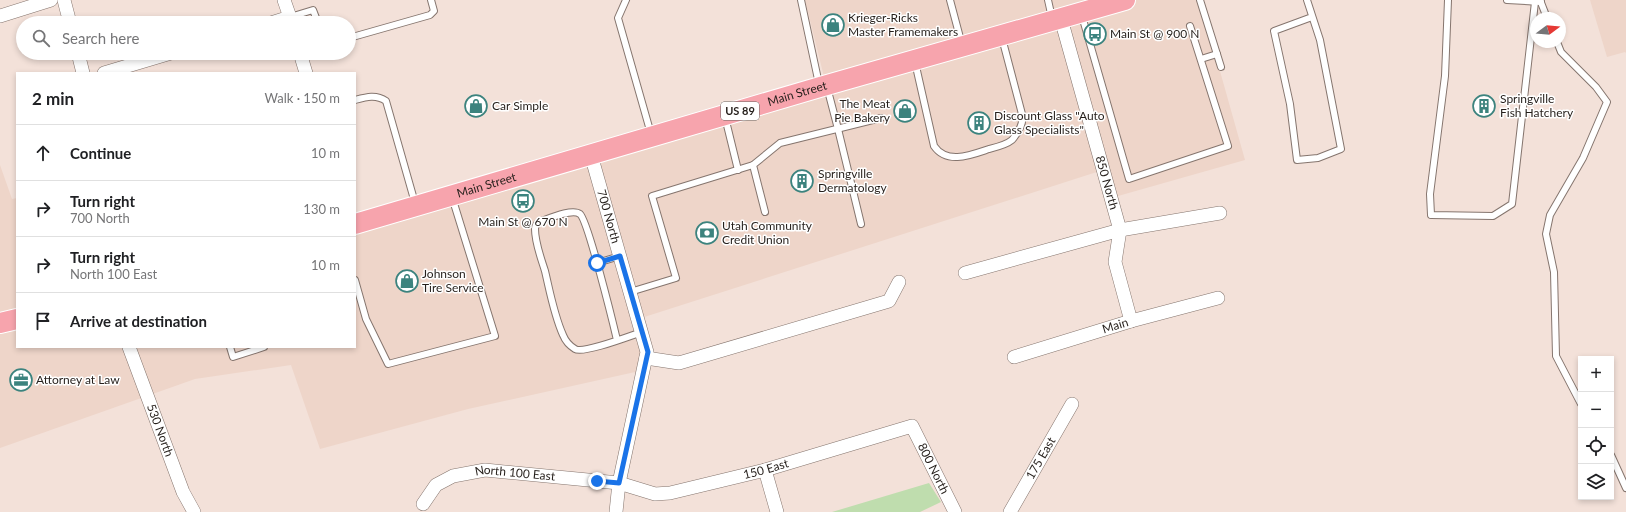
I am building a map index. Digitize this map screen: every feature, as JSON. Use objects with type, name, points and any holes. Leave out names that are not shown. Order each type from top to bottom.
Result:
[{"type":"main road","name":"Main Street","points":[[356,224],[652,138],[823,86],[1125,0]]},
{"type":"main road","points":[[0,324],[16,319]]},
{"type":"street","points":[[0,16],[51,0]]},
{"type":"street","points":[[64,0],[68,16]]},
{"type":"street","points":[[284,0],[290,16]]},
{"type":"street","name":"850 North","points":[[1057,20],[1120,230]]},
{"type":"street","points":[[80,60],[83,72]]},
{"type":"street","points":[[107,72],[148,60]]},
{"type":"street","points":[[302,60],[306,72]]},
{"type":"street","name":"700 North","points":[[591,155],[648,352],[619,483],[616,512]]},
{"type":"street","points":[[965,273],[1120,230],[1220,213]]},
{"type":"street","points":[[1120,230],[1115,262],[1131,321]]},
{"type":"street","points":[[646,358],[679,363],[882,303],[889,300],[899,282]]},
{"type":"street","name":"Main","points":[[1014,357],[1131,321],[1218,298]]},
{"type":"street","name":"530 North","points":[[129,348],[183,492],[194,512]]},
{"type":"street","name":"175 East","points":[[1010,512],[1072,404]]},
{"type":"street","name":"150 East","points":[[619,483],[655,494],[670,493],[765,470],[912,426]]},
{"type":"street","name":"800 North","points":[[912,426],[955,512]]},
{"type":"street","name":"North 100 East","points":[[423,504],[436,485],[453,476],[485,470],[619,483]]},
{"type":"street","points":[[765,470],[777,512]]},
{"type":"lane","points":[[356,36],[430,15],[434,11],[430,0]]},
{"type":"lane","points":[[626,0],[618,18],[652,138]]},
{"type":"lane","points":[[801,0],[823,86],[838,129],[861,224]]},
{"type":"lane","points":[[950,0],[963,47]]},
{"type":"lane","points":[[1048,0],[1057,20]]},
{"type":"lane","points":[[1200,0],[1221,68]]},
{"type":"lane","points":[[1307,0],[1320,40],[1341,149],[1318,158],[1298,160],[1290,104],[1274,31],[1312,17]]},
{"type":"lane","points":[[1448,0],[1445,76],[1430,194],[1431,215],[1494,216],[1512,204],[1538,2]]},
{"type":"lane","points":[[1507,0],[1538,2]]},
{"type":"lane","points":[[1538,2],[1544,12]]},
{"type":"lane","points":[[300,16],[313,10],[315,16]]},
{"type":"lane","points":[[1082,13],[1129,179],[1228,146],[1190,26]]},
{"type":"lane","points":[[915,60],[934,146],[940,152],[953,158],[967,156],[1006,144],[1012,140],[1022,123],[1022,114],[1002,36]]},
{"type":"lane","points":[[1559,48],[1561,52],[1596,87],[1607,102],[1583,158],[1550,215],[1546,234],[1554,272],[1556,356],[1578,398]]},
{"type":"lane","points":[[1201,59],[1217,54]]},
{"type":"lane","points":[[356,100],[365,97],[380,97],[386,100],[416,206]]},
{"type":"lane","points":[[725,116],[738,170]]},
{"type":"lane","points":[[630,292],[676,278],[652,196],[753,165],[780,143],[881,118]]},
{"type":"lane","points":[[753,165],[765,212]]},
{"type":"lane","points":[[356,284],[366,319],[388,364],[495,336],[452,196]]},
{"type":"lane","points":[[617,340],[597,263],[586,226],[580,214],[575,212],[567,213],[549,218],[536,224],[535,228],[537,242],[558,321],[566,341],[579,351],[587,350],[642,332]]},
{"type":"lane","points":[[597,263],[620,256]]},
{"type":"lane","points":[[230,348],[233,357],[261,348]]},
{"type":"lane","points":[[1614,462],[1626,488]]},
{"type":"shaded area","points":[[805,0],[1200,0],[1245,160],[1111,198],[1103,170],[638,319],[644,370],[468,409],[320,449],[291,365],[195,379],[0,448],[0,165],[12,199],[16,198],[16,348],[356,348],[356,224],[826,85]]},
{"type":"shaded area","points":[[1590,0],[1626,0],[1626,53],[1607,57]]},
{"type":"green space","points":[[929,483],[941,502],[920,512],[832,512]]},
{"type":"place","name":"Krieger-Ricks Master Framemakers","points":[[833,25]]},
{"type":"place","name":"Main St @ 900 N","points":[[1095,34]]},
{"type":"place","name":"Car Simple","points":[[476,106]]},
{"type":"place","name":"Springville Fish Hatchery","points":[[1484,106]]},
{"type":"place","name":"The Meat Pie Bakery","points":[[905,111]]},
{"type":"place","name":"Discount Glass \"Auto Glass Specialists\"","points":[[979,123]]},
{"type":"place","name":"Springville Dermatology","points":[[802,181]]},
{"type":"place","name":"Main St @ 670 N","points":[[523,201]]},
{"type":"place","name":"Utah Community Credit Union","points":[[707,233]]},
{"type":"place","name":"Johnson Tire Service","points":[[407,281]]},
{"type":"place","name":"Attorney at Law","points":[[21,380]]},
{"type":"route","points":[[597,263],[620,256],[648,352],[619,483],[597,481]]}]
